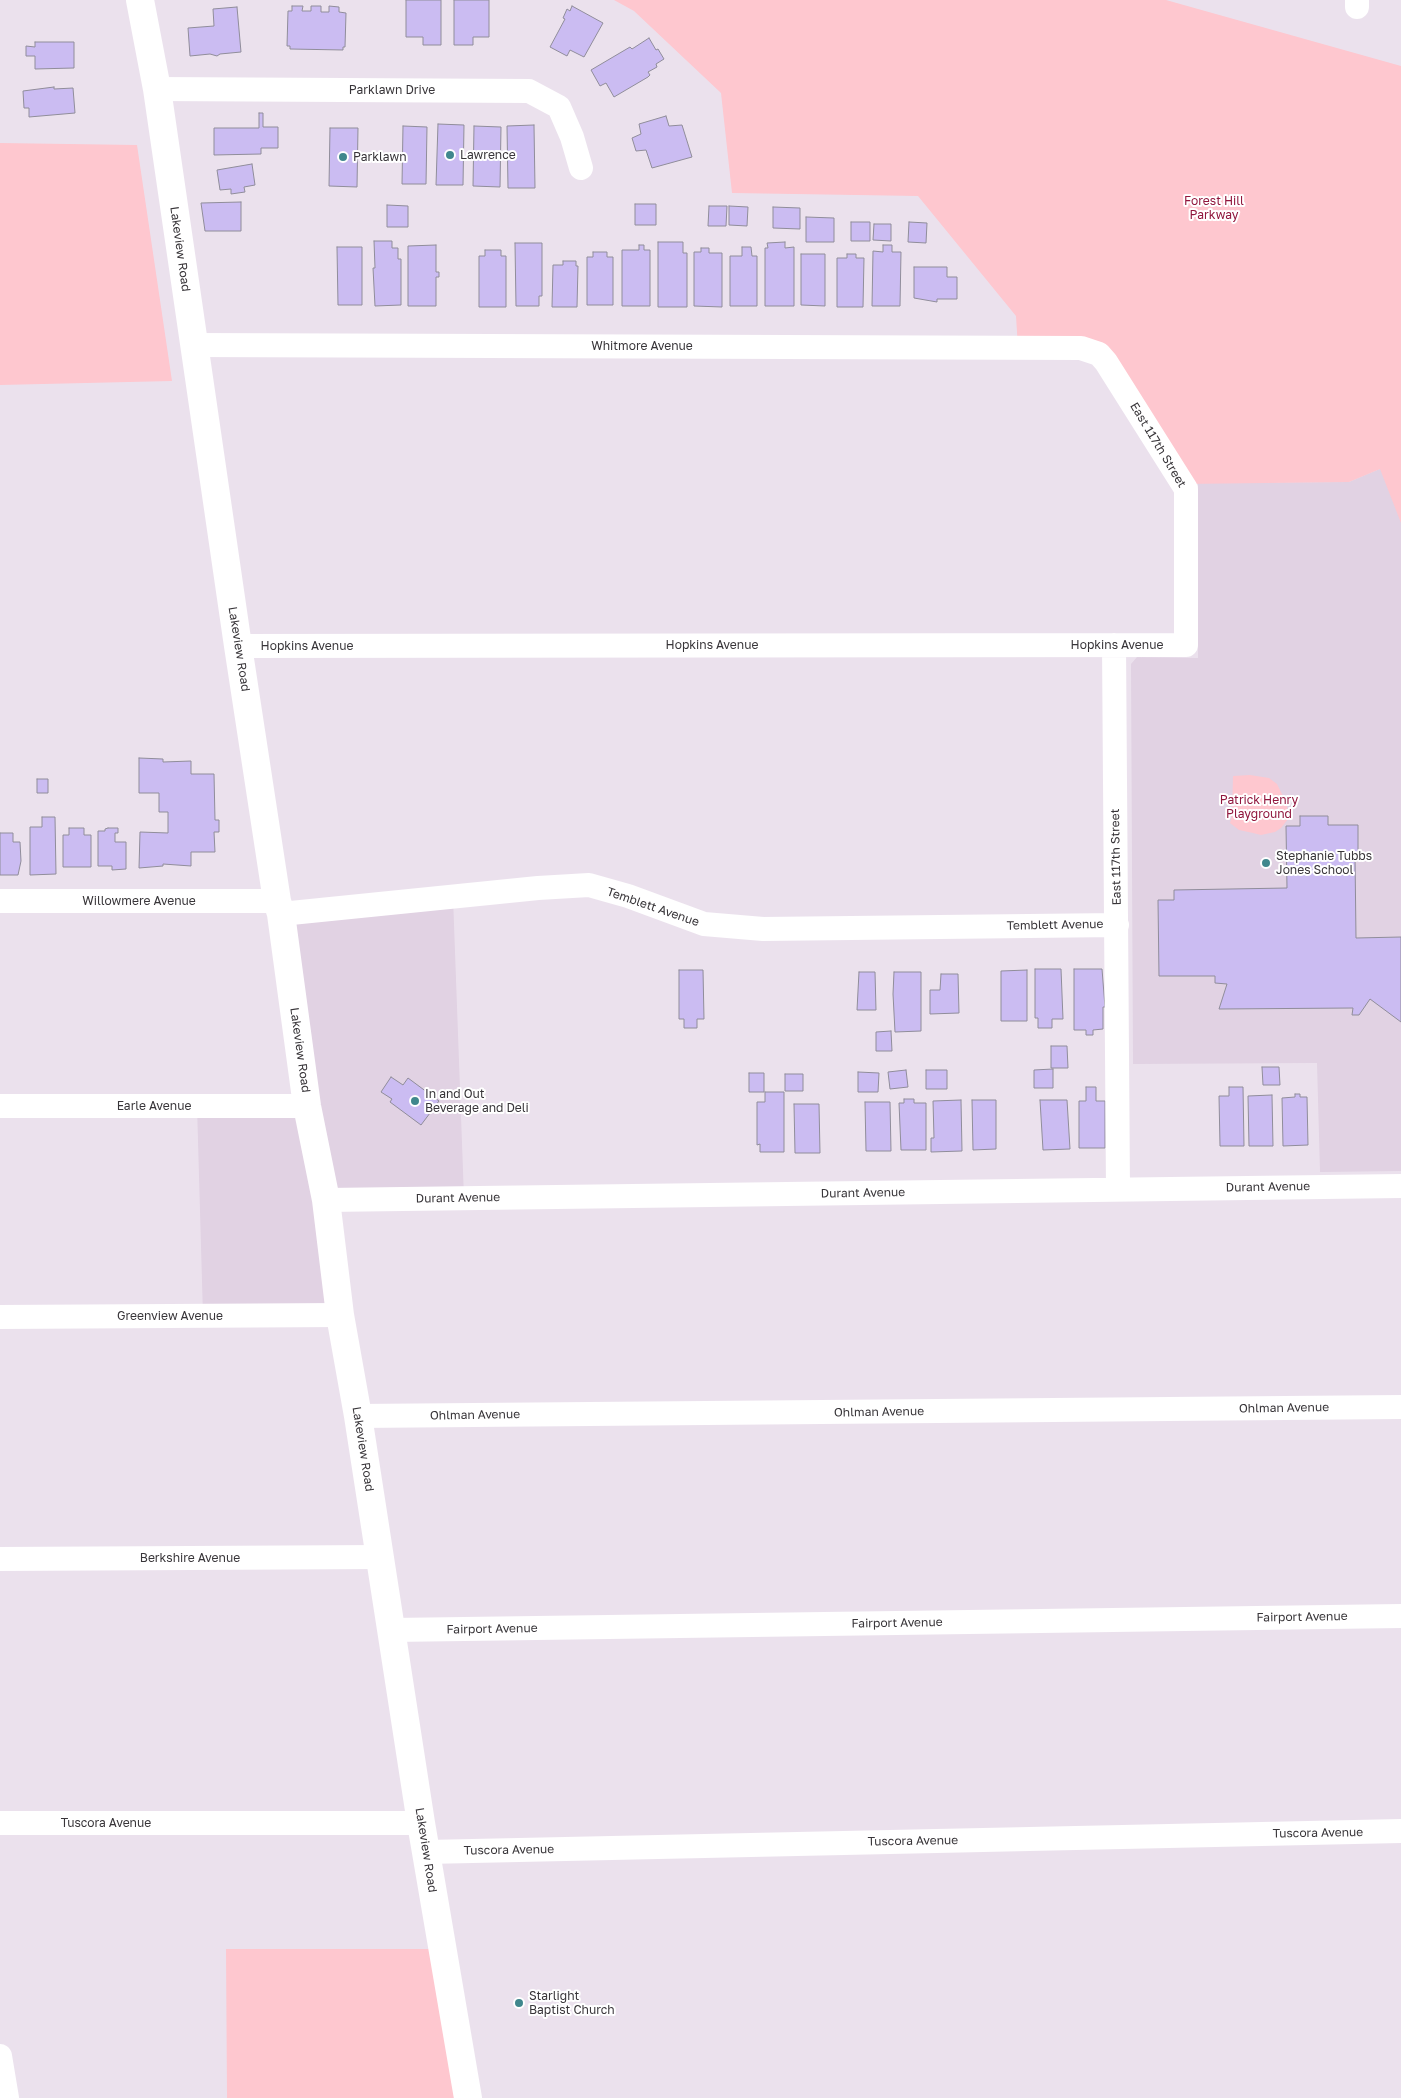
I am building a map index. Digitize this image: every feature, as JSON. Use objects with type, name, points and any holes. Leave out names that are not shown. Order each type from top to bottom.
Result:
[{"type":"street","name":"Lakeview Road","points":[[140,0],[156,89],[238,646],[279,907],[307,1106],[326,1200],[340,1315],[358,1416],[421,1823],[468,2098]]},
{"type":"street","name":"Parklawn Drive","points":[[156,89],[528,91],[559,107],[572,137],[581,168]]},
{"type":"street","name":"Whitmore Avenue","points":[[194,345],[1081,348],[1090,350]]},
{"type":"street","name":"East 117th Street","points":[[1090,350],[1099,354],[1106,362],[1186,489],[1186,645]]},
{"type":"street","name":"East 117th Street","points":[[1114,645],[1118,1189]]},
{"type":"street","name":"Hopkins Avenue","points":[[238,646],[1186,645]]},
{"type":"street","name":"Temblett Avenue","points":[[279,907],[589,885],[628,896],[704,924],[763,929],[1117,924]]},
{"type":"street","name":"Willowmere Avenue","points":[[0,901],[279,907]]},
{"type":"street","name":"Earle Avenue","points":[[0,1106],[307,1106]]},
{"type":"street","name":"Durant Avenue","points":[[326,1200],[1401,1186]]},
{"type":"street","name":"Greenview Avenue","points":[[0,1317],[340,1315]]},
{"type":"street","name":"Ohlman Avenue","points":[[358,1416],[1401,1407]]},
{"type":"street","name":"Berkshire Avenue","points":[[0,1559],[380,1557]]},
{"type":"street","name":"Fairport Avenue","points":[[392,1630],[1401,1616]]},
{"type":"street","name":"Tuscora Avenue","points":[[0,1823],[421,1823]]},
{"type":"street","name":"Tuscora Avenue","points":[[426,1852],[1401,1831]]},
{"type":"street","points":[[0,2056],[7,2098]]},
{"type":"shaded area","name":"Stephanie Tubbs Jones School","points":[[1401,460],[1401,1171],[1320,1172],[1317,1063],[1133,1064],[1131,664],[1137,657],[1198,658],[1198,483],[1349,482]]},
{"type":"shaded area","points":[[453,897],[464,1198],[326,1200],[340,1315],[203,1316],[197,1106],[307,1106],[281,914]]},
{"type":"green space","name":"Forest Hill Parkway","points":[[614,0],[1166,0],[1401,66],[1401,523],[1380,469],[1349,482],[1183,484],[1106,362],[1018,348],[1016,316],[918,196],[732,193],[721,93],[634,11]]},
{"type":"green space","points":[[0,143],[137,145],[172,381],[0,385]]},
{"type":"green space","name":"Patrick Henry Playground","points":[[1250,775],[1269,778],[1277,784],[1287,805],[1288,819],[1275,832],[1261,835],[1239,830],[1230,823],[1232,816],[1233,776]]},
{"type":"green space","points":[[226,1949],[443,1949],[468,2098],[227,2098]]},
{"type":"building","points":[[406,0],[441,0],[441,45],[423,45],[423,37],[406,37]]},
{"type":"building","points":[[454,0],[489,0],[489,37],[473,37],[473,45],[454,45]]},
{"type":"building","points":[[292,6],[303,6],[302,11],[311,11],[311,6],[321,6],[321,12],[329,12],[329,6],[339,7],[339,12],[346,13],[345,47],[343,47],[343,50],[290,49],[290,46],[287,46],[288,11],[292,11]]},
{"type":"building","points":[[572,6],[603,23],[584,57],[570,50],[567,56],[550,47],[565,19],[563,18],[567,9],[570,11]]},
{"type":"building","points":[[237,7],[241,52],[217,56],[210,54],[190,56],[188,28],[214,26],[213,9]]},
{"type":"building","points":[[649,38],[664,59],[656,64],[657,67],[648,72],[650,75],[648,77],[614,97],[606,83],[600,86],[591,70]]},
{"type":"building","points":[[35,42],[74,42],[74,68],[35,69],[35,56],[26,56],[26,46],[35,47]]},
{"type":"building","points":[[54,87],[54,89],[73,88],[75,113],[29,117],[29,108],[24,108],[23,91]]},
{"type":"building","points":[[259,113],[263,113],[263,127],[278,127],[278,148],[261,148],[261,154],[214,155],[214,128],[259,128]]},
{"type":"building","points":[[666,116],[669,126],[682,125],[692,157],[652,168],[646,150],[636,151],[632,138],[641,134],[639,124]]},
{"type":"building","name":"Lawrence","points":[[438,124],[464,125],[463,185],[436,185]]},
{"type":"building","points":[[534,125],[535,188],[508,188],[507,126]]},
{"type":"building","points":[[403,126],[427,127],[426,184],[402,184]]},
{"type":"building","points":[[474,126],[501,127],[500,187],[473,186]]},
{"type":"building","name":"Parklawn","points":[[330,128],[358,128],[357,187],[329,186]]},
{"type":"building","points":[[252,164],[255,185],[244,187],[245,192],[231,194],[231,189],[220,190],[217,170]]},
{"type":"building","points":[[241,202],[241,231],[205,231],[201,203]]},
{"type":"building","points":[[635,204],[656,204],[656,225],[635,225]]},
{"type":"building","points":[[387,205],[408,206],[408,227],[387,227]]},
{"type":"building","points":[[709,206],[727,206],[726,226],[708,226]]},
{"type":"building","points":[[729,206],[748,207],[747,226],[729,225]]},
{"type":"building","points":[[773,207],[800,208],[800,229],[773,228]]},
{"type":"building","points":[[806,217],[834,218],[834,242],[806,242]]},
{"type":"building","points":[[851,222],[870,222],[870,241],[851,241]]},
{"type":"building","points":[[909,222],[927,223],[926,243],[908,242]]},
{"type":"building","points":[[874,224],[891,224],[891,241],[873,240]]},
{"type":"building","points":[[374,241],[392,241],[392,248],[398,248],[398,259],[401,259],[401,305],[375,306]]},
{"type":"building","points":[[658,242],[683,242],[683,253],[687,253],[687,307],[658,307]]},
{"type":"building","points":[[785,242],[785,248],[794,247],[794,306],[765,306],[765,248],[768,248],[767,243]]},
{"type":"building","points":[[515,243],[542,243],[542,296],[539,296],[539,306],[516,306]]},
{"type":"building","points":[[436,245],[436,272],[439,272],[439,277],[436,277],[436,306],[408,306],[408,246]]},
{"type":"building","points":[[639,245],[644,245],[644,250],[650,250],[650,306],[622,306],[622,250],[639,250]]},
{"type":"building","points":[[883,245],[892,245],[892,252],[901,252],[900,306],[872,306],[873,251],[883,252]]},
{"type":"building","points":[[337,247],[362,247],[362,305],[338,305]]},
{"type":"building","points":[[742,247],[751,247],[752,256],[757,256],[757,306],[730,306],[730,256],[742,256]]},
{"type":"building","points":[[701,248],[709,248],[709,253],[722,253],[722,307],[694,306],[694,252],[701,252]]},
{"type":"building","points":[[485,250],[501,250],[501,256],[506,256],[506,307],[479,307],[479,256],[485,256]]},
{"type":"building","points":[[593,252],[607,252],[607,257],[613,257],[613,305],[587,305],[587,257],[593,257]]},
{"type":"building","points":[[801,254],[825,254],[825,306],[801,305]]},
{"type":"building","points":[[847,254],[856,254],[856,258],[864,258],[863,307],[837,307],[837,258],[847,258]]},
{"type":"building","points":[[563,261],[576,261],[576,266],[578,266],[577,307],[552,307],[553,265],[563,265]]},
{"type":"building","points":[[914,267],[947,267],[947,277],[957,277],[957,299],[937,299],[937,302],[914,298]]},
{"type":"building","points":[[139,758],[163,759],[163,762],[191,761],[191,774],[214,774],[215,820],[219,820],[219,832],[214,832],[215,852],[191,852],[191,866],[163,864],[163,866],[139,868],[140,832],[168,833],[168,812],[159,812],[159,793],[139,793]]},
{"type":"building","points":[[37,779],[48,779],[48,793],[37,793]]},
{"type":"building","points":[[1300,816],[1328,816],[1328,825],[1358,825],[1358,855],[1355,856],[1356,938],[1401,937],[1401,1022],[1370,999],[1359,1015],[1352,1015],[1353,1008],[1219,1009],[1227,984],[1215,983],[1215,976],[1159,976],[1158,900],[1174,900],[1174,890],[1287,888],[1286,826],[1300,826]]},
{"type":"building","points":[[42,817],[55,817],[56,874],[30,875],[30,827],[42,827]]},
{"type":"building","points":[[69,828],[84,828],[84,835],[91,835],[91,867],[63,867],[63,835],[69,835]]},
{"type":"building","points":[[108,828],[118,828],[118,833],[115,833],[115,842],[126,842],[126,869],[112,870],[112,866],[98,866],[98,831],[105,831]]},
{"type":"building","points":[[0,833],[13,833],[13,842],[20,842],[21,861],[18,875],[0,875]]},
{"type":"building","points":[[1035,969],[1061,969],[1063,1019],[1052,1019],[1052,1028],[1038,1028],[1038,1018],[1035,1018]]},
{"type":"building","points":[[1074,969],[1102,969],[1105,1007],[1103,1007],[1103,1029],[1093,1030],[1093,1035],[1086,1035],[1086,1030],[1074,1030]]},
{"type":"building","points":[[679,970],[703,970],[704,1019],[697,1019],[697,1028],[684,1028],[684,1019],[679,1019]]},
{"type":"building","points":[[1027,970],[1027,1021],[1001,1021],[1001,971]]},
{"type":"building","points":[[859,972],[875,972],[876,1010],[857,1010]]},
{"type":"building","points":[[894,972],[921,972],[921,1031],[895,1032]]},
{"type":"building","points":[[941,974],[958,974],[959,1013],[930,1014],[930,990],[940,990]]},
{"type":"building","points":[[891,1031],[892,1051],[876,1051],[876,1032]]},
{"type":"building","points":[[1051,1046],[1067,1046],[1068,1068],[1051,1068]]},
{"type":"building","points":[[1262,1067],[1279,1067],[1280,1085],[1263,1085]]},
{"type":"building","points":[[1053,1069],[1053,1088],[1034,1088],[1034,1070]]},
{"type":"building","points":[[906,1070],[908,1087],[890,1089],[888,1072]]},
{"type":"building","points":[[926,1070],[947,1070],[947,1089],[926,1089]]},
{"type":"building","points":[[858,1072],[879,1073],[878,1092],[858,1092]]},
{"type":"building","points":[[749,1073],[764,1073],[764,1092],[749,1092]]},
{"type":"building","points":[[785,1074],[803,1074],[803,1091],[785,1091]]},
{"type":"building","name":"In and Out Beverage and Deli","points":[[391,1077],[403,1085],[408,1078],[439,1101],[421,1125],[390,1102],[392,1099],[381,1092]]},
{"type":"building","points":[[1086,1087],[1096,1087],[1096,1101],[1105,1101],[1105,1148],[1079,1148],[1079,1101],[1086,1101]]},
{"type":"building","points":[[1229,1087],[1243,1087],[1244,1146],[1220,1146],[1219,1096],[1229,1096]]},
{"type":"building","points":[[765,1092],[784,1092],[784,1152],[760,1152],[760,1144],[757,1145],[757,1102],[765,1102]]},
{"type":"building","points":[[1295,1094],[1300,1094],[1300,1097],[1307,1097],[1308,1145],[1283,1146],[1282,1098],[1295,1097]]},
{"type":"building","points":[[1272,1095],[1273,1146],[1249,1146],[1248,1096]]},
{"type":"building","points":[[904,1099],[914,1099],[914,1103],[926,1103],[926,1150],[901,1150],[899,1103],[904,1103]]},
{"type":"building","points":[[961,1100],[962,1151],[931,1152],[931,1138],[934,1138],[933,1101]]},
{"type":"building","points":[[972,1100],[996,1100],[996,1149],[973,1150]]},
{"type":"building","points":[[1040,1100],[1067,1100],[1070,1149],[1043,1150]]},
{"type":"building","points":[[865,1102],[890,1102],[891,1151],[866,1151]]},
{"type":"building","points":[[794,1104],[819,1104],[820,1153],[795,1153]]},
{"type":"place","name":"Lawrence","points":[[450,155]]},
{"type":"place","name":"Parklawn","points":[[343,157]]},
{"type":"place","name":"Stephanie Tubbs Jones School","points":[[1266,863]]},
{"type":"place","name":"In and Out Beverage and Deli","points":[[415,1101]]},
{"type":"place","name":"Starlight Baptist Church","points":[[519,2003]]}]
